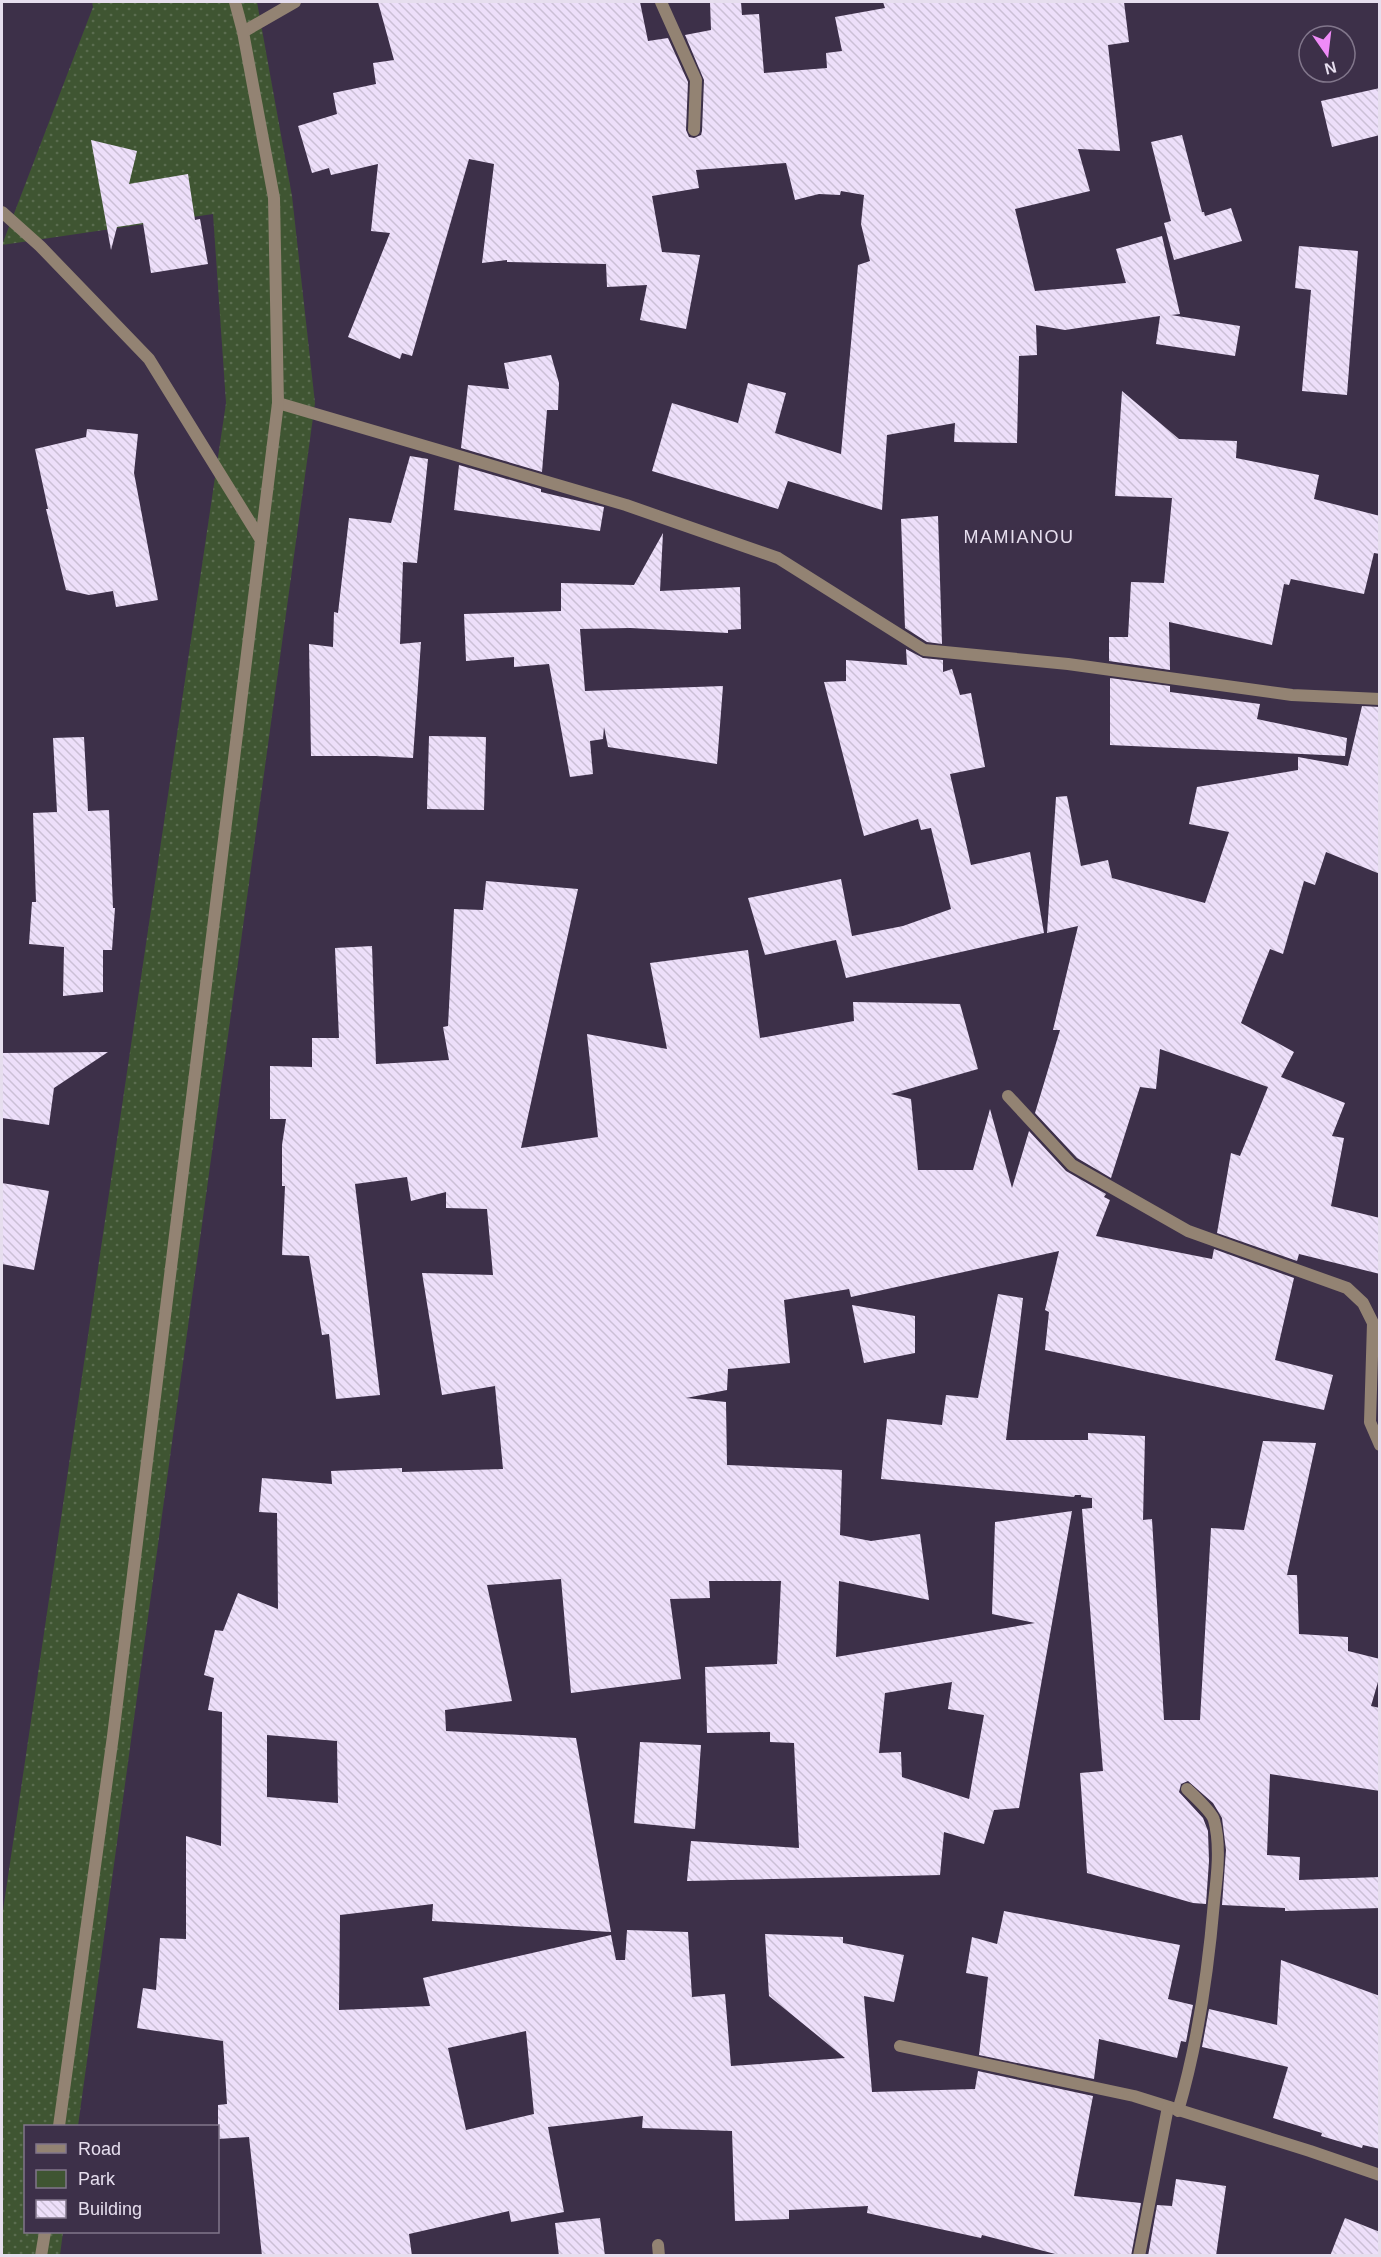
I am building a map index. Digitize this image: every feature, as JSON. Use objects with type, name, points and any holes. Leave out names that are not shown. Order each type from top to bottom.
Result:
[{"type":"street","points":[[59,2125],[113,1736],[278,404],[274,198],[243,32],[235,2]]},
{"type":"street","points":[[243,32],[295,2]]},
{"type":"street","points":[[661,2],[696,80],[694,130]]},
{"type":"street","points":[[2,212],[40,246],[149,359],[261,540]]},
{"type":"street","points":[[278,404],[626,505],[778,558],[924,650],[1068,664],[1292,695],[1380,699]]},
{"type":"street","points":[[1008,1096],[1072,1164],[1188,1231],[1347,1288],[1363,1303],[1373,1323],[1370,1422],[1380,1445]]},
{"type":"street","points":[[1139,2256],[1173,2109],[1190,2070],[1210,1944],[1218,1861],[1214,1818],[1187,1789]]},
{"type":"street","points":[[900,2046],[1134,2096],[1380,2175]]},
{"type":"street","points":[[41,2256],[45,2233]]},
{"type":"green space","points":[[92,2],[257,2],[292,196],[315,403],[78,2125],[24,2125],[24,2233],[63,2233],[60,2255],[2,2256],[2,1917],[226,403],[213,214],[2,245],[93,7]]},
{"type":"building","points":[[378,2],[640,2],[648,41],[668,38],[688,82],[686,130],[689,137],[694,138],[701,135],[702,131],[704,80],[685,35],[711,30],[710,2],[741,2],[742,15],[759,14],[764,73],[827,68],[826,53],[842,51],[835,17],[885,8],[883,2],[1124,2],[1129,42],[1108,45],[1120,151],[1078,149],[1090,191],[1015,209],[1035,291],[1126,283],[1116,249],[1162,236],[1180,314],[1171,315],[1240,326],[1235,356],[1156,344],[1160,316],[1065,330],[1036,325],[1037,355],[1019,356],[1017,443],[954,442],[955,423],[887,435],[882,510],[788,481],[778,509],[652,471],[672,403],[738,423],[748,383],[786,393],[775,433],[841,454],[858,265],[870,261],[861,224],[864,195],[841,191],[840,195],[819,194],[795,200],[786,163],[696,170],[699,188],[652,196],[662,252],[700,255],[686,329],[640,320],[647,285],[607,287],[606,264],[507,262],[507,260],[482,263],[494,164],[469,159],[412,356],[402,353],[400,359],[348,337],[390,233],[371,231],[378,164],[331,175],[329,168],[312,173],[298,126],[337,114],[333,93],[376,84],[373,63],[394,60]]},
{"type":"building","points":[[1380,88],[1380,135],[1332,147],[1321,101]]},
{"type":"building","points":[[1182,135],[1202,212],[1205,216],[1231,208],[1242,241],[1174,260],[1164,223],[1171,221],[1151,142]]},
{"type":"building","points":[[91,140],[137,151],[129,184],[188,174],[195,220],[200,219],[208,264],[151,273],[143,223],[117,227],[111,250]]},
{"type":"building","points":[[1299,246],[1358,251],[1347,395],[1302,391],[1311,290],[1295,288]]},
{"type":"building","points":[[551,355],[559,383],[558,410],[547,410],[542,472],[461,448],[468,385],[509,389],[504,363]]},
{"type":"building","points":[[1122,391],[1179,439],[1237,441],[1236,458],[1319,475],[1314,499],[1380,516],[1380,554],[1374,553],[1364,594],[1291,579],[1289,585],[1284,584],[1272,645],[1169,622],[1170,670],[1109,661],[1109,637],[1128,637],[1131,582],[1164,583],[1172,498],[1115,496]]},
{"type":"building","points":[[87,429],[138,434],[134,473],[158,600],[116,607],[113,591],[89,595],[66,590],[46,509],[48,509],[35,449],[86,437]]},
{"type":"building","points":[[410,456],[428,459],[417,563],[403,562],[400,644],[421,642],[413,758],[311,756],[309,644],[333,647],[334,612],[338,613],[349,518],[391,523]]},
{"type":"building","points":[[459,465],[541,489],[541,492],[604,507],[600,531],[454,510]]},
{"type":"building","points":[[938,516],[942,644],[927,642],[905,628],[901,519]]},
{"type":"building","points":[[663,533],[660,591],[740,587],[741,629],[728,630],[728,633],[630,628],[580,629],[585,691],[723,686],[717,764],[608,747],[604,727],[603,739],[590,741],[593,774],[570,777],[549,664],[514,667],[514,657],[466,661],[464,614],[561,611],[561,583],[634,585]]},
{"type":"building","points":[[906,649],[923,658],[943,660],[943,672],[952,669],[960,695],[971,693],[985,767],[950,774],[971,865],[1030,852],[1044,933],[846,978],[836,940],[765,955],[748,898],[841,879],[852,936],[903,926],[951,909],[931,828],[921,830],[918,819],[864,836],[824,682],[846,681],[846,660],[907,665]]},
{"type":"building","points":[[1110,678],[1170,686],[1170,692],[1260,704],[1257,719],[1347,738],[1345,756],[1110,745]]},
{"type":"building","points":[[1362,706],[1380,707],[1380,874],[1326,852],[1315,885],[1304,881],[1283,954],[1270,949],[1241,1023],[1294,1052],[1281,1077],[1345,1103],[1332,1136],[1344,1138],[1331,1206],[1380,1218],[1380,1274],[1299,1254],[1297,1261],[1217,1233],[1231,1153],[1240,1156],[1268,1087],[1160,1049],[1156,1089],[1140,1087],[1111,1178],[1077,1158],[1035,1113],[1060,1030],[1053,1030],[1078,926],[1047,933],[1056,797],[1067,796],[1081,866],[1108,860],[1112,878],[1205,903],[1229,832],[1189,824],[1197,787],[1298,770],[1298,757],[1348,766]]},
{"type":"building","points":[[429,736],[486,737],[484,810],[427,809]]},
{"type":"building","points":[[84,737],[88,811],[109,810],[113,908],[115,908],[112,950],[103,950],[103,992],[63,996],[64,947],[29,944],[32,902],[36,902],[33,813],[57,812],[53,738]]},
{"type":"building","points":[[486,881],[578,889],[521,1148],[598,1137],[587,1034],[667,1049],[650,963],[748,950],[760,1038],[854,1021],[853,1002],[960,1004],[978,1069],[891,1094],[911,1099],[918,1170],[973,1170],[990,1109],[1012,1188],[1029,1131],[1066,1171],[1106,1194],[1104,1197],[1110,1200],[1096,1236],[1212,1259],[1214,1249],[1294,1278],[1275,1360],[1333,1375],[1324,1410],[1045,1350],[1049,1312],[1045,1310],[1059,1251],[851,1297],[849,1289],[784,1300],[790,1363],[728,1369],[727,1390],[686,1398],[726,1402],[727,1465],[842,1470],[840,1535],[871,1541],[920,1534],[929,1600],[839,1581],[836,1657],[1035,1623],[992,1614],[995,1522],[1072,1511],[1019,1808],[994,1810],[984,1844],[944,1832],[940,1875],[687,1881],[691,1841],[799,1848],[794,1743],[770,1742],[770,1732],[707,1733],[705,1667],[777,1664],[781,1581],[709,1581],[710,1598],[670,1599],[681,1679],[571,1693],[561,1579],[487,1585],[512,1701],[445,1710],[446,1731],[576,1738],[611,1932],[432,1921],[433,1904],[340,1915],[339,2010],[430,2006],[423,1978],[611,1935],[616,1960],[625,1960],[627,1930],[688,1932],[692,1997],[725,1994],[731,2066],[845,2058],[769,1996],[765,1934],[843,1937],[843,1943],[904,1955],[894,2002],[864,1996],[872,2092],[975,2089],[978,2071],[1093,2096],[1074,2196],[1141,2203],[1131,2256],[1063,2256],[982,2235],[981,2238],[867,2213],[868,2206],[789,2210],[789,2219],[735,2221],[732,2131],[642,2128],[643,2116],[548,2127],[564,2212],[511,2222],[509,2211],[409,2234],[412,2256],[262,2256],[249,2137],[219,2139],[218,2105],[227,2104],[223,2041],[137,2028],[143,1988],[156,1990],[160,1938],[186,1939],[186,1836],[221,1846],[222,1712],[208,1710],[214,1678],[204,1675],[215,1630],[223,1631],[238,1593],[278,1609],[277,1513],[259,1512],[262,1478],[332,1484],[331,1471],[402,1468],[402,1472],[503,1469],[495,1386],[442,1395],[422,1273],[493,1275],[487,1209],[446,1208],[446,1192],[411,1201],[407,1177],[355,1184],[380,1395],[336,1399],[329,1334],[322,1335],[309,1256],[282,1255],[285,1186],[282,1186],[282,1145],[286,1119],[270,1119],[270,1066],[312,1067],[312,1038],[339,1038],[335,948],[372,946],[376,1064],[449,1060],[443,1027],[448,1026],[454,909],[483,910]],"holes":[[[952,1682],[948,1709],[984,1715],[969,1799],[902,1777],[901,1752],[879,1753],[885,1693]],[[267,1735],[337,1741],[338,1803],[267,1797]],[[526,2031],[534,2114],[466,2130],[448,2048]]]},
{"type":"building","points":[[108,1052],[54,1088],[49,1125],[2,1118],[2,1053]]},
{"type":"building","points":[[2,1183],[49,1191],[34,1270],[2,1264]]},
{"type":"building","points":[[998,1294],[1023,1298],[1006,1440],[1088,1440],[1088,1433],[1145,1436],[1143,1520],[1152,1519],[1164,1720],[1200,1720],[1211,1528],[1244,1530],[1263,1441],[1316,1443],[1287,1575],[1297,1575],[1299,1634],[1348,1637],[1348,1651],[1380,1659],[1380,1675],[1371,1706],[1380,1708],[1380,1791],[1270,1774],[1267,1855],[1300,1857],[1299,1880],[1380,1877],[1380,1908],[1285,1911],[1285,1908],[1222,1905],[1226,1850],[1222,1818],[1213,1803],[1188,1781],[1181,1784],[1179,1792],[1203,1818],[1208,1831],[1209,1861],[1206,1904],[1193,1903],[1087,1873],[1080,1773],[1103,1771],[1082,1509],[1092,1508],[1092,1498],[1081,1497],[1081,1495],[1074,1497],[881,1479],[887,1419],[942,1425],[946,1395],[978,1398]]},
{"type":"building","points":[[852,1305],[915,1316],[915,1353],[864,1363]]},
{"type":"building","points":[[640,1742],[701,1745],[695,1829],[634,1823]]},
{"type":"building","points":[[1004,1911],[1180,1945],[1168,1999],[1193,2005],[1186,2042],[1181,2041],[1177,2058],[1099,2039],[1094,2079],[979,2055],[988,1977],[966,1973],[972,1937],[997,1944]]},
{"type":"building","points":[[1281,1960],[1380,1996],[1380,2149],[1363,2145],[1362,2148],[1273,2118],[1288,2067],[1202,2047],[1209,2009],[1277,2025]]},
{"type":"building","points":[[1176,2179],[1226,2186],[1216,2256],[1148,2256],[1157,2205],[1172,2206]]},
{"type":"building","points":[[600,2218],[605,2256],[559,2256],[555,2223]]},
{"type":"building","points":[[1345,2218],[1380,2232],[1380,2256],[1330,2256]]},
{"type":"district","name":"MAMIANOU","points":[[1019,537]]}]
